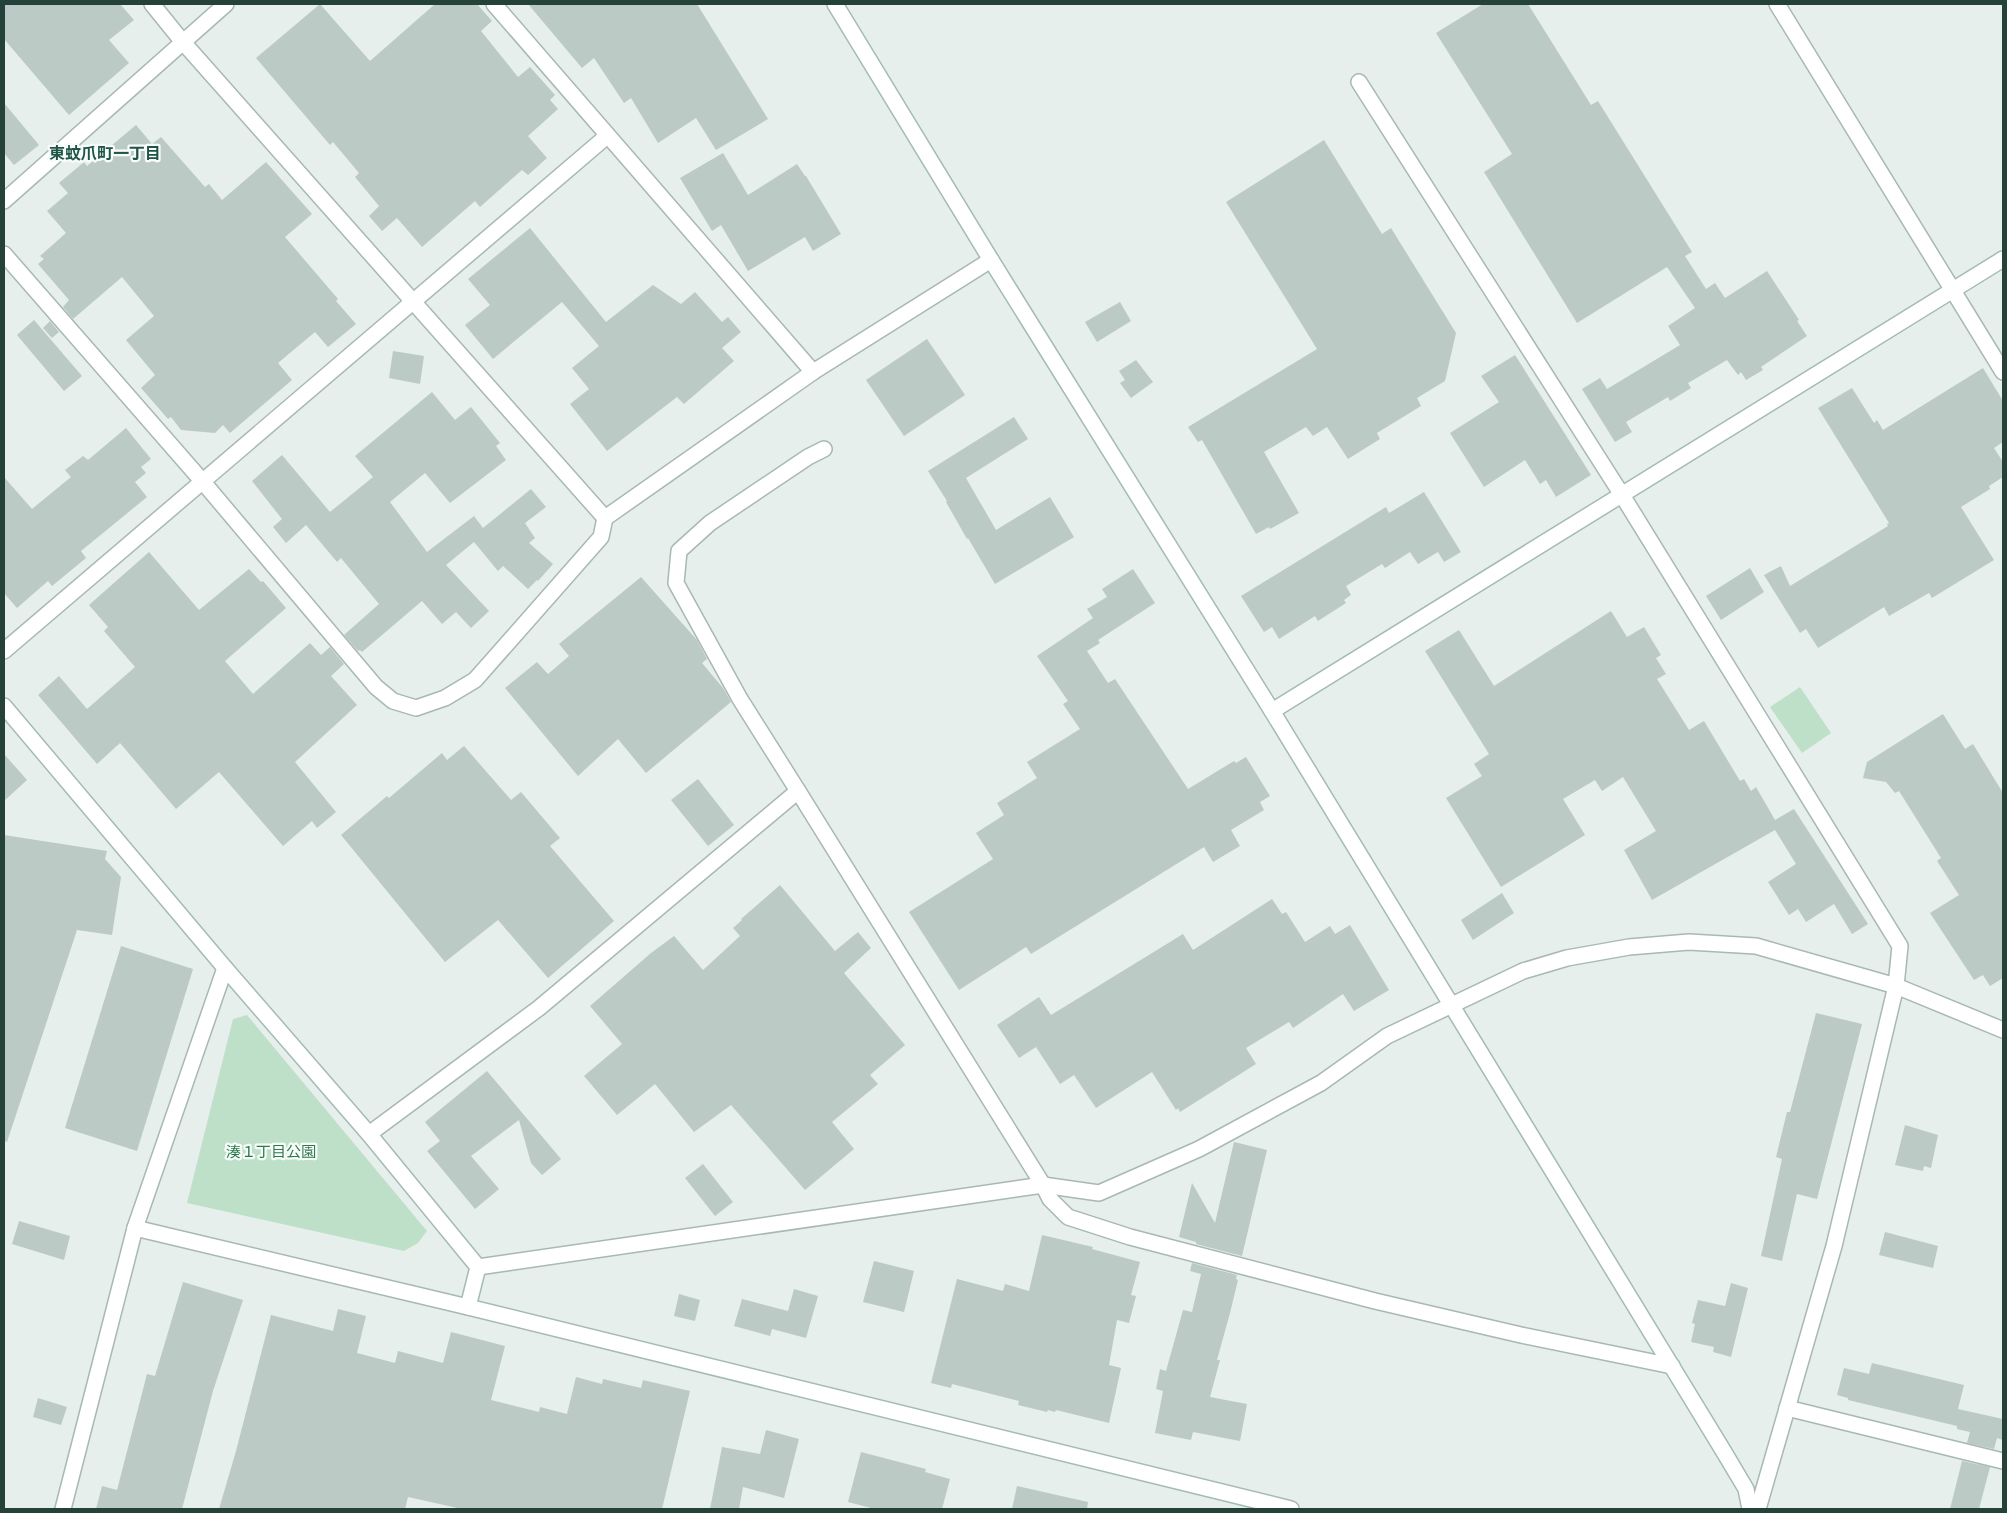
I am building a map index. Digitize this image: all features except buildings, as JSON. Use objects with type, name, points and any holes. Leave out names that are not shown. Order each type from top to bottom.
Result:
[{"type":"street","points":[[152,4],[604,518]]},
{"type":"street","points":[[4,201],[182,40],[226,4]]},
{"type":"street","points":[[494,4],[813,372]]},
{"type":"street","points":[[835,4],[991,260],[1272,711],[1672,1366],[1746,1489],[1750,1509]]},
{"type":"street","points":[[1777,4],[2003,372]]},
{"type":"street","points":[[1359,82],[1622,494],[1900,946],[1896,986],[1834,1246],[1758,1509]]},
{"type":"street","points":[[4,650],[607,136]]},
{"type":"street","points":[[4,254],[203,482],[376,687],[393,701],[416,708],[445,698],[475,680],[601,537],[604,518],[813,372],[991,260]]},
{"type":"street","points":[[1272,711],[2003,258]]},
{"type":"street","points":[[824,449],[808,457],[746,498],[710,524],[679,551],[676,583],[740,699],[1050,1199],[1068,1217],[1121,1234],[1384,1303],[1521,1335],[1672,1366]]},
{"type":"street","points":[[4,706],[225,968],[369,1134],[478,1267]]},
{"type":"street","points":[[369,1134],[539,1008],[798,792]]},
{"type":"street","points":[[478,1267],[1043,1185],[1099,1193],[1199,1149],[1321,1083],[1387,1036],[1523,970],[1567,958],[1629,947],[1689,942],[1756,946],[1896,986],[2003,1030]]},
{"type":"street","points":[[63,1509],[135,1228],[225,968]]},
{"type":"street","points":[[135,1228],[468,1307],[1292,1509]]},
{"type":"street","points":[[468,1307],[478,1267]]},
{"type":"street","points":[[1787,1408],[2003,1461]]},
{"type":"green space","points":[[1800,687],[1831,733],[1802,753],[1770,707]]},
{"type":"green space","name":"湊１丁目公園","points":[[247,1015],[427,1231],[418,1243],[404,1251],[187,1203],[233,1019]]},
{"type":"district","name":"東蚊爪町一丁目","points":[[105,153]]}]
